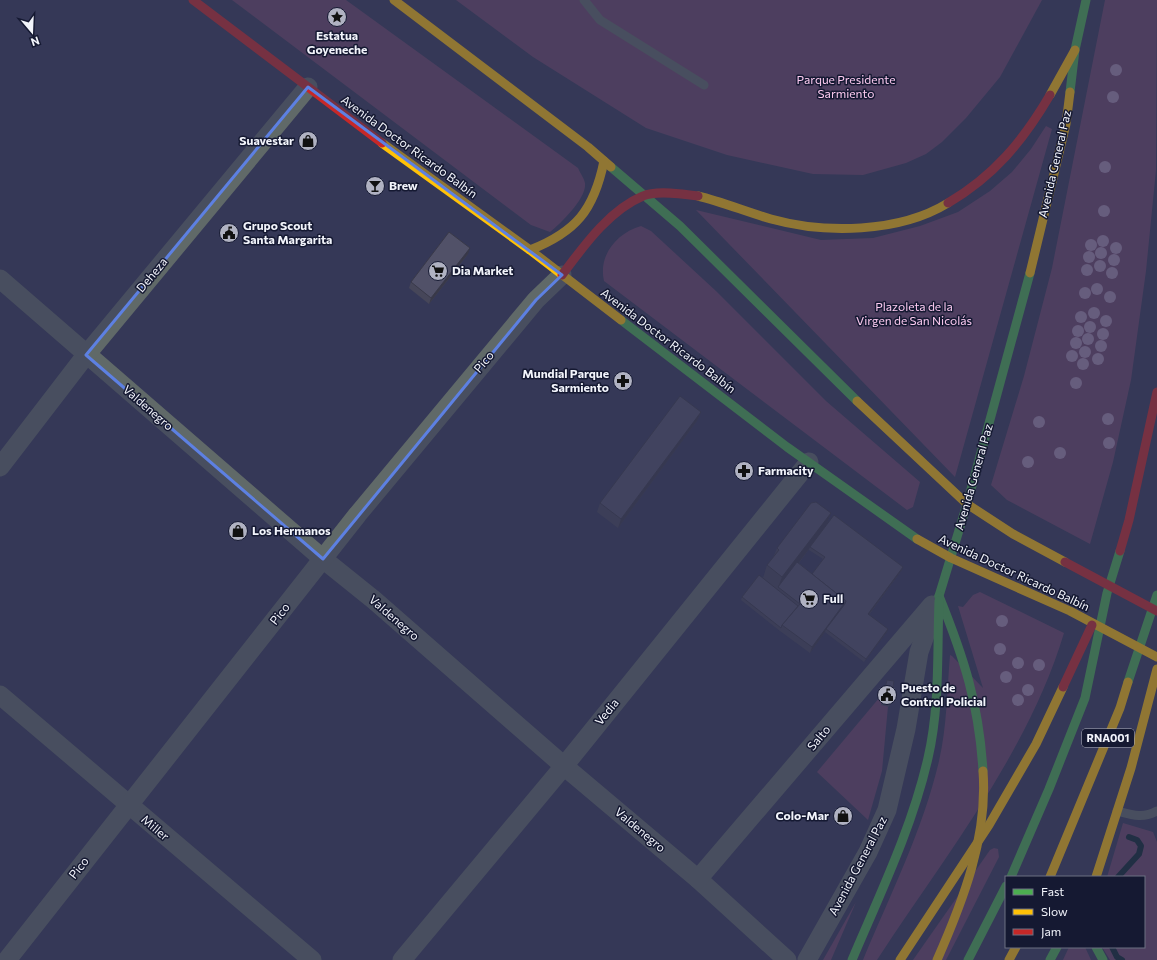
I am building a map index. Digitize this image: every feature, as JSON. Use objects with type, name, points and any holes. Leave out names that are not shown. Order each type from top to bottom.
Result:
[{"type":"main road","name":"Avenida Doctor Ricardo Balbín","points":[[193,0],[330,105],[530,250],[809,462],[912,536],[950,558],[1070,611],[1157,657]]},
{"type":"main road","points":[[394,0],[588,147],[706,250],[839,384],[967,504],[994,522],[1157,611]]},
{"type":"main road","name":"Avenida General Paz","points":[[939,596],[967,504],[1024,296],[1066,124],[1075,50],[1086,0]]},
{"type":"main road","points":[[562,275],[599,231],[620,212],[644,196],[672,193],[720,200],[783,223],[822,229],[852,229],[888,225],[908,220],[947,205],[966,195],[1002,163],[1037,117],[1075,50]]},
{"type":"main road","points":[[530,250],[550,243],[568,232],[583,218],[594,201],[599,188],[604,161]]},
{"type":"main road","name":"RNA001","points":[[1011,876],[1049,789],[1085,698],[1107,593],[1129,520],[1157,392]]},
{"type":"main road","points":[[900,960],[989,825],[1036,744],[1107,593]]},
{"type":"main road","name":"RNA001","points":[[1050,876],[1120,708],[1157,595]]},
{"type":"main road","points":[[937,960],[966,895],[979,838],[984,777],[982,741],[974,691],[953,627],[939,596]]},
{"type":"main road","points":[[852,960],[915,809],[928,758],[935,715],[939,596]]},
{"type":"main road","points":[[1095,876],[1117,811],[1145,719],[1157,669]]},
{"type":"main road","points":[[968,960],[1005,888]]},
{"type":"main road","points":[[1009,960],[1015,948]]},
{"type":"main road","points":[[1050,960],[1056,948]]},
{"type":"main road","points":[[1097,948],[1103,960]]},
{"type":"street","name":"Deheza","points":[[0,467],[86,355],[308,87]]},
{"type":"street","name":"Pico","points":[[7,960],[358,514],[536,300],[562,275]]},
{"type":"street","name":"Valdenegro","points":[[0,279],[323,559],[374,600],[564,766],[698,879],[788,960]]},
{"type":"street","name":"Vedia","points":[[402,960],[564,766],[809,462]]},
{"type":"street","name":"Salto","points":[[698,879],[939,596]]},
{"type":"street","name":"Avenida General Paz","points":[[807,960],[868,852],[887,810],[906,729],[919,652],[939,596]]},
{"type":"street","name":"Miller","points":[[0,695],[312,960]]},
{"type":"lane","points":[[584,0],[600,20],[704,85]]},
{"type":"lane","points":[[1117,811],[1137,816],[1150,815],[1157,811]]},
{"type":"highlighted area","points":[[308,87],[562,275],[536,300],[323,559],[86,355]]},
{"type":"green space","points":[[232,0],[346,0],[578,168],[584,179],[585,189],[578,203],[550,232],[531,225]]},
{"type":"green space","name":"Parque Presidente Sarmiento","points":[[456,0],[1042,0],[1000,77],[966,118],[942,142],[926,154],[906,163],[863,175],[813,174],[727,155],[646,128],[533,57]]},
{"type":"green space","points":[[1105,0],[1157,0],[1156,170],[1146,271],[1131,380],[1113,462],[1090,544],[1007,500],[991,485],[1024,376],[1052,268]]},
{"type":"green space","name":"Plazoleta de la Virgen de San Nicolás","points":[[1046,126],[1052,129],[955,477],[696,210],[821,240],[873,238],[920,226],[958,212],[990,191],[1012,172],[1031,149]]},
{"type":"green space","points":[[641,226],[651,231],[716,291],[826,401],[920,482],[913,507],[907,510],[604,281],[604,262],[611,246],[624,234]]},
{"type":"green space","points":[[980,592],[1064,633],[1048,677],[1029,720],[1007,762],[982,803],[877,960],[863,960],[915,837],[932,787],[944,735],[950,655],[983,688],[958,606],[963,607],[973,595]]},
{"type":"green space","points":[[890,685],[882,771],[868,820],[817,772]]},
{"type":"green space","points":[[1123,823],[1153,832],[1157,842],[1157,960],[1110,960],[1103,948],[1145,948],[1145,876],[1107,876]]},
{"type":"green space","points":[[994,848],[998,849],[999,857],[946,960],[913,960],[990,850]]},
{"type":"green space","points":[[856,902],[831,960],[823,960]]},
{"type":"green space","points":[[1069,948],[1085,948],[1091,960],[1063,960]]},
{"type":"building","name":"Dia Market","points":[[449,232],[470,248],[431,298],[411,282]]},
{"type":"building","points":[[680,396],[701,412],[621,519],[600,503]]},
{"type":"building","points":[[816,502],[831,513],[782,577],[767,565],[779,550],[777,548],[811,503]]},
{"type":"building","points":[[834,515],[903,567],[868,614],[888,629],[866,659],[826,629],[846,601],[812,574],[825,557],[810,547]]},
{"type":"building","points":[[797,562],[846,601],[812,647],[782,625],[800,604],[778,587]]},
{"type":"building","points":[[759,575],[798,606],[781,628],[742,597]]},
{"type":"building","name":"Puesto de Control Policial","points":[[887,680],[894,681],[890,704],[882,702]]},
{"type":"waterway","points":[[1119,876],[1139,854],[1141,846],[1137,840],[1129,837]]},
{"type":"waterway","points":[[1112,948],[1117,957],[1122,960]]},
{"type":"traffic: fast","points":[[1070,92],[1075,50],[1086,0]]},
{"type":"traffic: fast","points":[[611,167],[680,226],[857,401]]},
{"type":"traffic: fast","points":[[939,596],[967,504],[1030,273]]},
{"type":"traffic: fast","points":[[621,320],[787,447],[917,539]]},
{"type":"traffic: fast","points":[[1011,876],[1049,789],[1085,698],[1107,593],[1120,551]]},
{"type":"traffic: fast","points":[[1128,682],[1157,595]]},
{"type":"traffic: fast","points":[[939,596],[956,640],[969,682],[978,724],[983,771]]},
{"type":"traffic: fast","points":[[852,960],[904,835],[928,758],[932,739],[936,700],[939,601]]},
{"type":"traffic: fast","points":[[968,960],[1005,888]]},
{"type":"traffic: fast","points":[[1050,960],[1056,948]]},
{"type":"traffic: fast","points":[[1097,948],[1103,960]]},
{"type":"traffic: slow","points":[[394,0],[588,147],[611,167]]},
{"type":"traffic: slow","points":[[1050,95],[1075,50]]},
{"type":"traffic: slow","points":[[1030,273],[1066,124],[1070,92]]},
{"type":"traffic: slow","points":[[382,143],[530,250],[621,320]]},
{"type":"traffic: slow","points":[[530,250],[560,235],[571,227],[580,217],[595,193],[604,161]]},
{"type":"traffic: slow","points":[[698,196],[771,219],[792,224],[838,228],[861,228],[885,225],[929,213],[948,203]]},
{"type":"traffic: slow","points":[[857,401],[967,504],[1013,534],[1065,562]]},
{"type":"traffic: slow","points":[[917,539],[951,558],[1070,611],[1157,657]]},
{"type":"traffic: slow","points":[[1096,876],[1131,768],[1157,669]]},
{"type":"traffic: slow","points":[[1050,876],[1120,708],[1128,682]]},
{"type":"traffic: slow","points":[[900,960],[989,825],[1036,744],[1063,687]]},
{"type":"traffic: slow","points":[[937,960],[956,915],[972,868],[982,820],[984,796],[983,771]]},
{"type":"traffic: slow","points":[[1009,960],[1015,948]]},
{"type":"traffic: jam","points":[[193,0],[382,143]]},
{"type":"traffic: jam","points":[[948,203],[980,181],[1006,156],[1040,112],[1050,95]]},
{"type":"traffic: jam","points":[[562,275],[598,230],[619,210],[631,202],[643,196],[655,193],[698,196]]},
{"type":"traffic: jam","points":[[1120,551],[1129,520],[1157,392]]},
{"type":"traffic: jam","points":[[1065,562],[1157,611]]},
{"type":"traffic: jam","points":[[1063,687],[1092,625]]},
{"type":"place","name":"Estatua Goyeneche","points":[[337,17]]},
{"type":"place","name":"Suavestar","points":[[308,141]]},
{"type":"place","name":"Brew","points":[[375,186]]},
{"type":"place","name":"Grupo Scout Santa Margarita","points":[[229,233]]},
{"type":"place","name":"Dia Market","points":[[438,271]]},
{"type":"place","name":"Mundial Parque Sarmiento","points":[[623,381]]},
{"type":"place","name":"Farmacity","points":[[744,471]]},
{"type":"place","name":"Los Hermanos","points":[[238,531]]},
{"type":"place","name":"Full","points":[[809,599]]},
{"type":"place","name":"Puesto de Control Policial","points":[[887,695]]},
{"type":"place","name":"Colo-Mar","points":[[843,816]]}]
